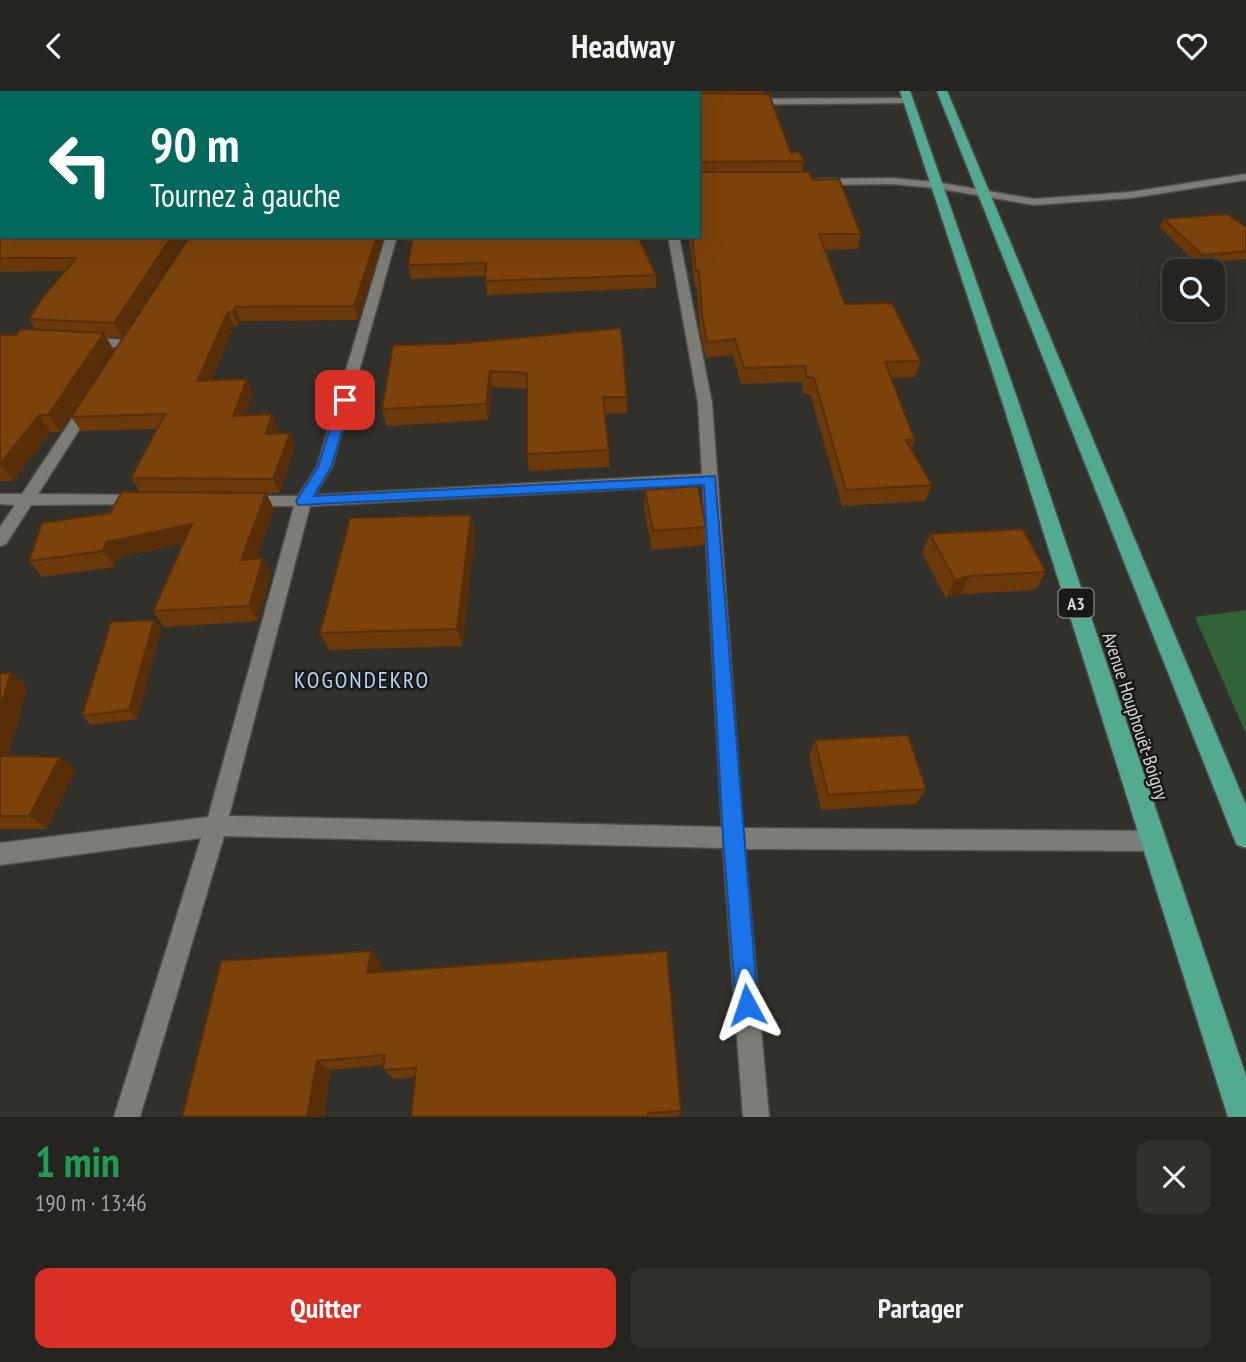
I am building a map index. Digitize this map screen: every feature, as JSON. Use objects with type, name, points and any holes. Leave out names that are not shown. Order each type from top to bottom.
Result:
[{"type":"highway","points":[[942,91],[1246,836]]},
{"type":"highway","name":"Avenue Houphouët-Boigny","points":[[907,95],[1244,1117]]},
{"type":"street","points":[[700,102],[907,95]]},
{"type":"street","points":[[799,182],[891,181],[936,185],[1034,202],[1131,195],[1246,177]]},
{"type":"street","points":[[127,1117],[216,826],[303,501],[324,467],[391,238]]},
{"type":"street","points":[[673,238],[705,403],[733,838],[756,1117]]},
{"type":"street","points":[[77,341],[128,344]]},
{"type":"street","points":[[0,540],[99,388]]},
{"type":"street","points":[[234,501],[303,501],[710,479]]},
{"type":"street","points":[[0,499],[152,500]]},
{"type":"street","points":[[0,854],[216,826],[733,838],[1153,841]]},
{"type":"green space","points":[[1246,610],[1246,734],[1195,617]]},
{"type":"building","points":[[700,93],[769,94],[791,153],[799,152],[804,161],[700,162]]},
{"type":"building","points":[[700,172],[809,172],[813,180],[839,179],[861,234],[819,234],[845,304],[892,303],[921,361],[885,362],[915,440],[906,440],[932,485],[846,490],[814,378],[807,377],[805,366],[744,368],[735,339],[707,342],[699,271],[696,271],[692,238],[700,238]]},
{"type":"building","points":[[1227,214],[1246,227],[1246,251],[1202,255],[1164,219]]},
{"type":"building","points":[[0,238],[171,238],[114,323],[29,319],[43,297],[76,258],[0,258]]},
{"type":"building","points":[[189,238],[376,238],[354,306],[235,307],[233,312],[228,312],[197,381],[247,379],[233,416],[272,414],[266,434],[290,433],[273,479],[131,478],[165,414],[71,417]]},
{"type":"building","points":[[413,238],[639,238],[656,275],[485,281],[486,263],[408,265]]},
{"type":"building","points":[[621,328],[627,397],[603,397],[609,450],[527,454],[527,373],[490,371],[486,404],[382,409],[393,345],[452,344]]},
{"type":"building","points":[[20,329],[104,333],[48,415],[39,415],[0,464],[0,335],[16,335]]},
{"type":"building","points":[[698,486],[706,527],[653,531],[645,490]]},
{"type":"building","points":[[122,492],[266,493],[241,560],[263,558],[249,606],[153,611],[192,524],[106,542],[103,551],[29,561],[42,523],[110,513]]},
{"type":"building","points":[[471,515],[457,629],[320,633],[350,518]]},
{"type":"building","points":[[1023,529],[1046,572],[970,576],[955,580],[930,534]]},
{"type":"building","points":[[154,620],[129,710],[82,716],[111,622]]},
{"type":"building","points":[[11,672],[0,709],[0,674]]},
{"type":"building","points":[[908,735],[926,789],[828,795],[815,740]]},
{"type":"building","points":[[0,756],[60,757],[29,816],[0,816]]},
{"type":"building","points":[[371,951],[367,973],[667,951],[681,1111],[648,1113],[648,1117],[411,1117],[416,1068],[383,1070],[385,1055],[317,1061],[307,1117],[182,1117],[221,961]]},
{"type":"district","name":"KOGONDEKRO","points":[[362,679]]},
{"type":"route","points":[[345,400],[324,467],[303,501],[710,479],[733,838],[747,1005]]}]
